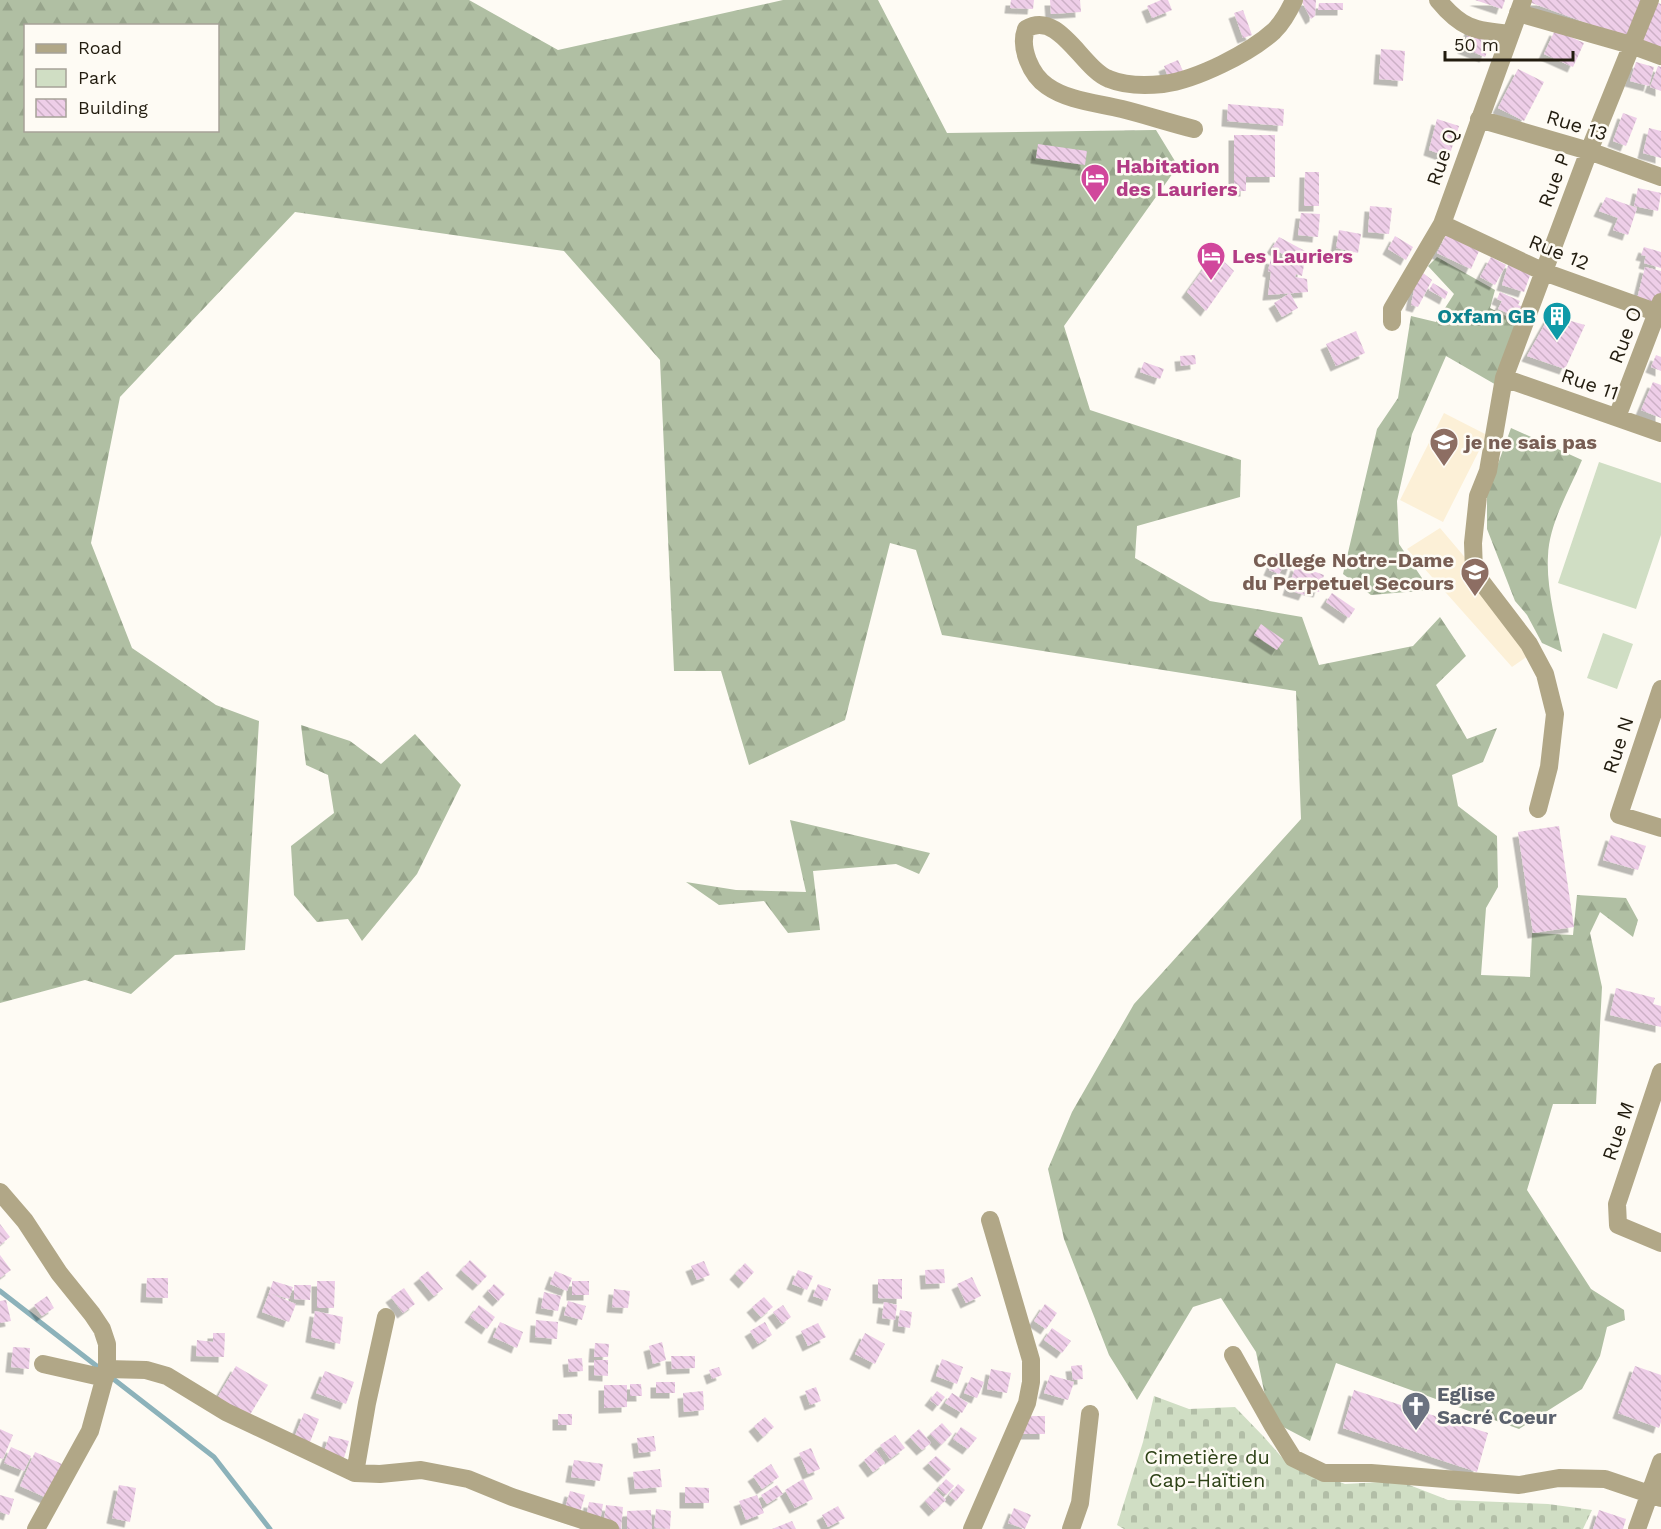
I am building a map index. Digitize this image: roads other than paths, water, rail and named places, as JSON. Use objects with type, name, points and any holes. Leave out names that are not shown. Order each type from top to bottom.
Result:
[{"type":"street","points":[[1194,129],[1070,97],[1047,86],[1033,71],[1027,56],[1024,34],[1026,29],[1037,25],[1053,28],[1095,73],[1109,79],[1128,84],[1165,84],[1220,64],[1262,40],[1275,30],[1287,15],[1294,0]]},
{"type":"street","points":[[1437,0],[1469,28],[1489,33],[1510,34]]},
{"type":"street","name":"Rue P","points":[[1538,809],[1549,767],[1555,714],[1545,674],[1529,644],[1474,572],[1473,543],[1478,496],[1488,471],[1504,378],[1589,151],[1650,0]]},
{"type":"street","points":[[1521,7],[1661,56]]},
{"type":"street","name":"Rue Q","points":[[1392,322],[1392,309],[1442,224],[1521,7]]},
{"type":"street","name":"Rue 13","points":[[1479,119],[1589,151],[1661,177]]},
{"type":"street","name":"Rue 12","points":[[1442,224],[1544,272],[1660,310]]},
{"type":"street","name":"Rue O","points":[[1617,417],[1660,310]]},
{"type":"street","name":"Rue 11","points":[[1504,378],[1661,434]]},
{"type":"street","name":"Rue N","points":[[1659,699],[1619,815],[1661,828]]},
{"type":"street","name":"Rue M","points":[[1661,1072],[1655,1111],[1617,1204],[1618,1225],[1661,1243]]},
{"type":"street","points":[[0,1192],[25,1221],[102,1329],[107,1344],[106,1373],[90,1431],[36,1529]]},
{"type":"street","points":[[972,1529],[1028,1403],[1031,1382],[1031,1360],[990,1220]]},
{"type":"street","points":[[355,1473],[386,1317]]},
{"type":"street","points":[[1233,1355],[1293,1458],[1324,1473],[1371,1473],[1519,1485],[1559,1478],[1605,1479],[1655,1496]]},
{"type":"street","points":[[44,1364],[106,1373],[146,1370],[167,1376],[226,1412],[355,1473],[380,1474],[422,1470],[468,1479],[512,1497],[610,1529]]},
{"type":"street","points":[[1071,1529],[1080,1503],[1090,1414]]},
{"type":"street","points":[[1636,1529],[1655,1496],[1661,1462]]},
{"type":"waterway","points":[[0,1291],[214,1457],[270,1529]]},
{"type":"place","name":"Habitation des Lauriers","points":[[1095,204]]},
{"type":"place","name":"Les Lauriers","points":[[1211,282]]},
{"type":"place","name":"Oxfam GB","points":[[1557,342]]},
{"type":"place","name":"je ne sais pas","points":[[1444,468]]},
{"type":"place","name":"College Notre-Dame du Perpetuel Secours","points":[[1475,598]]},
{"type":"place","name":"Eglise Sacré Coeur","points":[[1416,1432]]},
{"type":"park label","name":"Cimetière du Cap-Haïtien","points":[[1207,1468]]}]
